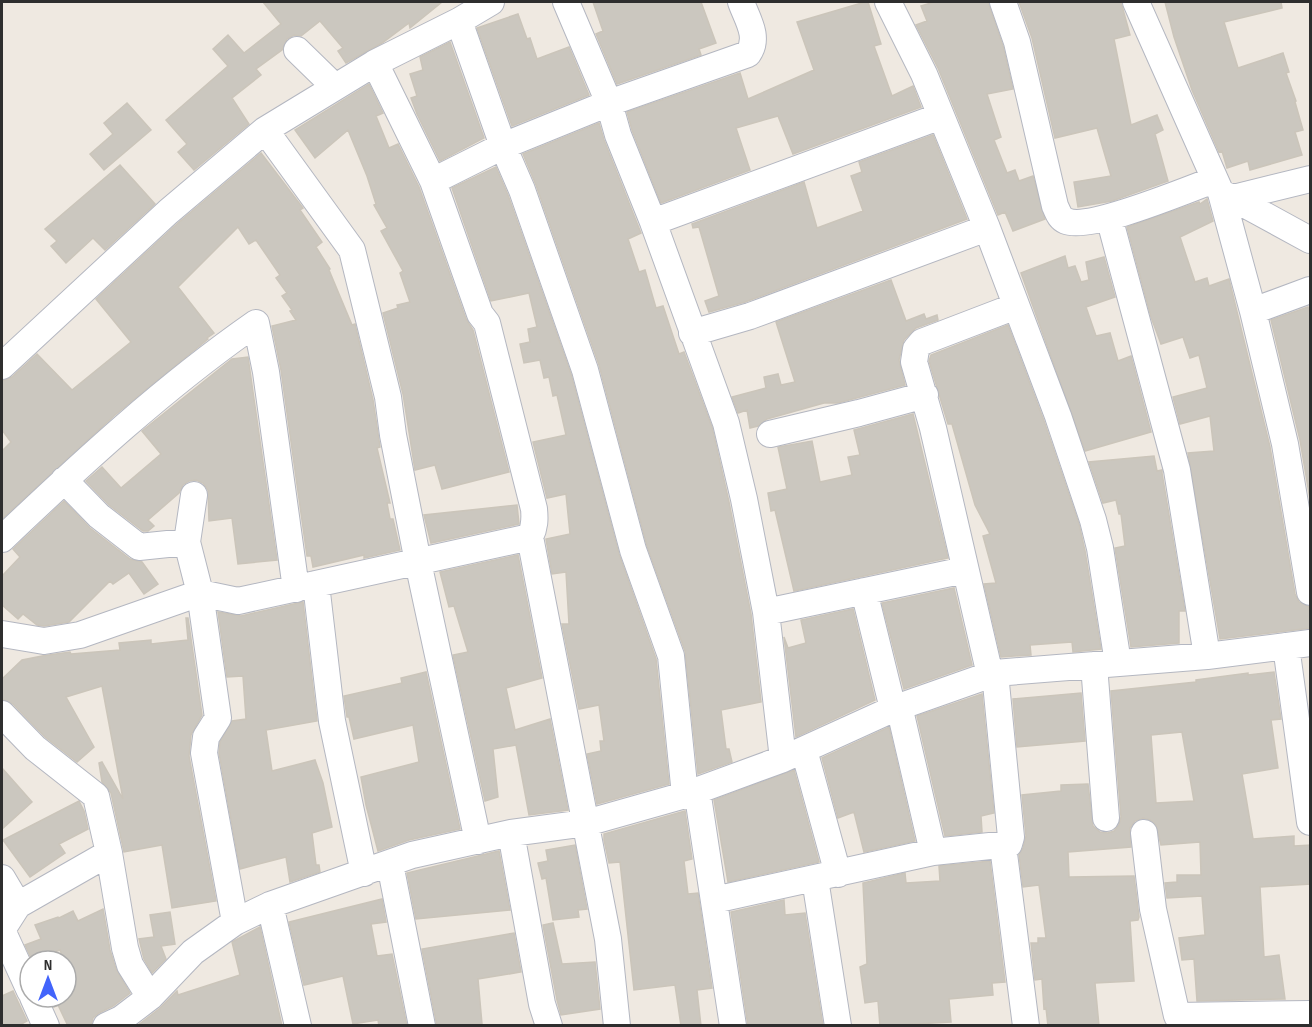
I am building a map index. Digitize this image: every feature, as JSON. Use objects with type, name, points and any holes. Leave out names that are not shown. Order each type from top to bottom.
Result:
[{"type":"street","points":[[2,366],[168,212],[265,130],[375,63],[459,21],[491,2]]},
{"type":"street","points":[[566,2],[609,103],[618,135],[653,222],[726,423],[744,499],[794,755],[827,876],[838,1026]]},
{"type":"street","points":[[433,182],[503,146],[609,103],[748,54],[753,46],[753,35],[741,2]]},
{"type":"street","points":[[888,2],[924,75],[987,228],[1058,416],[1093,520],[1100,548],[1106,664],[1107,818]]},
{"type":"street","points":[[1003,2],[1017,42],[1055,206],[1061,218],[1067,222],[1109,217],[1223,190],[1311,179]]},
{"type":"street","points":[[1136,2],[1223,190],[1285,444],[1311,592]]},
{"type":"street","points":[[459,21],[503,146],[522,190],[585,370],[633,550],[671,656],[691,793],[714,900],[733,1026]]},
{"type":"street","points":[[297,50],[335,87]]},
{"type":"street","points":[[375,63],[433,182],[480,314],[487,323],[534,509],[535,520],[530,537],[608,939],[617,1026]]},
{"type":"street","points":[[653,222],[941,116]]},
{"type":"street","points":[[265,130],[352,250],[388,397],[393,435],[418,562],[478,841]]},
{"type":"street","points":[[1223,190],[1311,240]]},
{"type":"street","points":[[1265,215],[1311,220]]},
{"type":"street","points":[[1109,217],[1177,470],[1207,656]]},
{"type":"street","points":[[692,333],[750,316],[987,228]]},
{"type":"street","points":[[1253,310],[1311,290]]},
{"type":"street","points":[[714,900],[933,852],[1009,844],[1011,837],[992,674],[965,570],[925,395],[914,362],[916,349],[922,342],[1016,306]]},
{"type":"street","points":[[2,539],[90,456],[216,350],[256,323],[332,721],[364,873]]},
{"type":"street","points":[[770,434],[925,395]]},
{"type":"street","points":[[64,480],[99,516],[139,547],[187,542]]},
{"type":"street","points":[[194,495],[187,542],[200,593],[218,718],[206,737],[204,753],[235,922]]},
{"type":"street","points":[[2,634],[44,641],[80,635],[200,593],[238,601],[530,537]]},
{"type":"street","points":[[766,612],[965,570]]},
{"type":"street","points":[[864,591],[933,852]]},
{"type":"street","points":[[118,1023],[150,997],[193,952],[235,922],[270,905],[412,855],[511,833],[586,823],[691,793],[794,755],[896,708],[992,674],[1207,656],[1298,645],[1311,822]]},
{"type":"street","points":[[2,714],[35,748],[96,796],[109,853],[124,948],[130,964],[150,997]]},
{"type":"street","points":[[511,833],[542,1004],[549,1026]]},
{"type":"street","points":[[1144,833],[1153,909],[1172,1022],[1311,1014]]},
{"type":"street","points":[[1003,846],[1026,1026]]},
{"type":"street","points":[[18,965],[2,930],[18,905],[109,853]]},
{"type":"street","points":[[390,864],[422,1026]]},
{"type":"street","points":[[2,878],[18,905]]},
{"type":"street","points":[[270,905],[298,1026]]},
{"type":"street","points":[[38,1009],[46,1026]]},
{"type":"building","points":[[263,2],[442,2],[410,28],[409,23],[382,43],[346,63],[338,51],[343,48],[320,21],[301,36],[294,35],[287,39],[282,50],[256,69],[261,75],[232,98],[249,124],[194,170],[178,152],[187,144],[166,120],[228,66],[213,49],[228,35],[244,53],[281,24]]},
{"type":"building","points":[[593,2],[701,2],[716,43],[699,49],[701,55],[617,84],[596,34],[603,31]]},
{"type":"building","points":[[868,2],[881,44],[874,46],[892,96],[913,86],[921,107],[793,154],[778,116],[736,128],[750,170],[661,203],[627,112],[740,73],[748,99],[814,70],[797,22]]},
{"type":"building","points":[[934,2],[988,2],[1003,46],[1013,89],[987,94],[1001,137],[994,140],[1007,173],[1015,170],[1019,181],[1033,176],[1045,219],[1013,231],[1005,212],[998,215],[938,68],[916,25],[927,21],[921,6]]},
{"type":"building","points":[[1019,2],[1121,2],[1130,35],[1114,39],[1131,125],[1157,115],[1163,130],[1155,134],[1168,181],[1112,201],[1078,207],[1074,182],[1111,176],[1097,128],[1055,138],[1032,38]]},
{"type":"building","points":[[1165,2],[1281,2],[1282,8],[1224,22],[1238,68],[1283,53],[1289,72],[1286,73],[1303,130],[1295,132],[1302,155],[1250,170],[1248,161],[1227,168],[1222,151],[1219,152],[1192,90]]},
{"type":"building","points":[[518,14],[537,59],[569,47],[589,95],[512,126],[477,28]]},
{"type":"building","points":[[450,42],[484,138],[440,161],[411,98],[417,96],[410,74],[423,70],[420,57]]},
{"type":"building","points":[[369,84],[383,113],[376,116],[389,148],[398,144],[419,187],[466,319],[473,330],[509,472],[442,489],[435,465],[415,470],[403,394],[383,313],[398,308],[397,305],[410,302],[400,273],[403,271],[381,231],[387,228],[374,205],[376,204],[367,176],[348,130],[315,158],[295,130]]},
{"type":"building","points":[[127,103],[151,130],[104,170],[90,154],[113,134],[104,123]]},
{"type":"building","points":[[599,123],[641,233],[628,239],[639,272],[645,270],[656,308],[663,306],[679,354],[684,352],[712,427],[751,614],[761,702],[721,710],[726,749],[729,749],[732,762],[698,774],[685,651],[647,546],[599,365],[523,154]]},
{"type":"building","points":[[933,135],[967,219],[745,302],[709,312],[705,301],[719,296],[699,227],[693,228],[692,224],[804,182],[817,228],[863,211],[851,176],[862,172],[859,162]]},
{"type":"building","points":[[261,153],[303,208],[300,210],[322,242],[316,247],[330,269],[352,325],[355,324],[373,400],[380,447],[377,448],[390,503],[387,503],[390,519],[393,519],[400,550],[364,558],[364,555],[313,567],[311,556],[307,556],[281,370],[272,326],[296,320],[282,296],[287,293],[276,278],[280,275],[256,240],[249,244],[238,227],[178,287],[214,333],[115,415],[2,519],[2,451],[11,442],[2,430],[2,381],[12,377],[37,354],[72,390],[131,342],[96,299],[178,223]]},
{"type":"building","points":[[120,165],[155,204],[105,250],[93,238],[66,263],[51,246],[57,241],[45,229]]},
{"type":"building","points":[[496,167],[571,374],[619,554],[656,659],[669,784],[597,804],[587,754],[601,751],[600,741],[604,741],[599,705],[579,709],[562,624],[569,624],[566,572],[552,574],[546,539],[570,534],[566,494],[547,498],[533,442],[566,435],[557,395],[553,396],[549,377],[544,378],[540,360],[524,363],[520,344],[530,342],[528,329],[537,327],[529,293],[491,301],[452,188]]},
{"type":"building","points":[[1207,199],[1213,221],[1180,237],[1195,282],[1207,278],[1209,286],[1229,279],[1270,447],[1295,594],[1299,602],[1309,607],[1311,628],[1220,639],[1188,453],[1214,451],[1210,416],[1180,424],[1173,397],[1207,388],[1199,355],[1190,358],[1183,337],[1161,344],[1151,317],[1127,227],[1199,202],[1200,204]]},
{"type":"building","points":[[1065,256],[1068,268],[1075,266],[1081,282],[1089,280],[1086,262],[1104,257],[1115,297],[1086,307],[1096,336],[1110,333],[1118,361],[1131,356],[1151,432],[1085,451],[1021,273]]},
{"type":"building","points":[[891,280],[906,321],[924,314],[926,319],[937,315],[938,320],[916,328],[904,340],[899,360],[905,385],[838,403],[824,403],[767,419],[758,426],[750,428],[747,410],[738,413],[732,397],[766,388],[764,377],[778,374],[781,385],[795,382],[776,322]]},
{"type":"building","points":[[1308,307],[1311,316],[1311,505],[1300,440],[1271,320]]},
{"type":"building","points":[[1008,325],[1079,524],[1101,649],[1073,652],[1072,642],[1030,645],[1031,655],[1001,657],[984,584],[996,583],[983,536],[990,534],[975,505],[952,424],[948,424],[929,361],[931,355]]},
{"type":"building","points":[[248,357],[277,560],[238,564],[232,518],[209,521],[208,490],[203,483],[196,480],[183,485],[179,493],[148,520],[154,526],[148,531],[143,531],[109,505],[86,481],[102,467],[121,488],[161,454],[142,431],[232,359]]},
{"type":"building","points":[[913,414],[948,558],[794,591],[775,510],[771,511],[768,493],[787,489],[778,447],[812,441],[820,482],[852,475],[848,457],[860,455],[854,430]]},
{"type":"building","points":[[1154,456],[1157,471],[1162,470],[1185,611],[1179,611],[1179,643],[1131,647],[1115,548],[1125,546],[1121,514],[1119,514],[1116,500],[1103,503],[1089,462]]},
{"type":"building","points":[[64,501],[90,528],[130,559],[142,562],[158,584],[144,594],[129,573],[113,584],[110,581],[69,622],[37,625],[23,614],[18,619],[2,605],[2,576],[20,557],[13,549]]},
{"type":"building","points":[[517,505],[519,524],[431,543],[424,515]]},
{"type":"building","points":[[518,555],[542,678],[506,688],[515,730],[550,719],[568,810],[529,815],[516,745],[493,749],[498,797],[485,801],[453,655],[468,652],[454,606],[449,607],[440,572]]},
{"type":"building","points":[[954,588],[972,665],[904,689],[882,603]]},
{"type":"building","points":[[303,602],[317,721],[266,730],[272,771],[315,760],[323,783],[332,827],[312,833],[316,865],[319,865],[320,872],[290,882],[286,857],[240,869],[219,753],[220,742],[232,721],[246,719],[243,676],[227,677],[218,612],[241,616]]},
{"type":"building","points":[[853,609],[875,700],[796,737],[784,637],[788,648],[806,643],[801,620]]},
{"type":"building","points":[[186,618],[188,618],[202,715],[191,735],[189,756],[216,901],[172,908],[162,845],[124,852],[111,793],[102,782],[99,763],[102,762],[123,799],[102,686],[66,697],[94,747],[77,762],[45,737],[13,704],[2,699],[2,679],[22,660],[70,652],[71,654],[120,650],[119,643],[151,640],[151,644],[188,640]]},
{"type":"building","points":[[426,672],[460,829],[409,840],[378,851],[361,777],[419,762],[413,725],[354,739],[349,717],[347,717],[344,696],[402,683],[401,678]]},
{"type":"building","points":[[1274,672],[1281,719],[1271,720],[1278,768],[1242,774],[1253,839],[1294,836],[1294,846],[1311,845],[1311,884],[1260,887],[1264,957],[1279,955],[1285,999],[1197,1001],[1194,959],[1182,960],[1179,938],[1205,935],[1202,896],[1167,898],[1165,883],[1177,882],[1177,875],[1201,875],[1200,842],[1161,845],[1156,825],[1143,818],[1135,821],[1130,828],[1131,847],[1068,852],[1069,877],[1134,876],[1139,917],[1138,920],[1130,921],[1134,981],[1095,983],[1099,1026],[1048,1026],[1046,1008],[1044,1009],[1042,979],[1035,980],[1031,943],[1038,943],[1038,938],[1046,938],[1039,885],[1023,887],[1019,855],[1026,836],[1022,795],[1061,791],[1061,785],[1088,784],[1093,826],[1100,832],[1114,831],[1121,817],[1111,691],[1196,682],[1196,680],[1248,673],[1248,675]],"holes":[[[1182,732],[1194,801],[1156,803],[1151,735]]]},
{"type":"building","points":[[1081,693],[1085,741],[1017,747],[1013,699]]},
{"type":"building","points":[[982,694],[994,813],[981,816],[982,832],[945,836],[917,716]]},
{"type":"building","points":[[889,727],[915,841],[864,852],[854,812],[838,818],[822,758]]},
{"type":"building","points":[[2,768],[32,802],[2,829]]},
{"type":"building","points":[[794,770],[819,862],[728,882],[714,800]]},
{"type":"building","points":[[79,801],[88,829],[59,844],[65,853],[30,877],[3,840]]},
{"type":"building","points":[[685,811],[692,859],[684,861],[688,894],[698,893],[712,988],[697,990],[701,1026],[681,1026],[675,985],[634,990],[620,862],[609,863],[604,840],[604,834]]},
{"type":"building","points":[[575,845],[587,909],[578,910],[579,917],[553,920],[546,878],[542,879],[538,863],[548,861],[546,850]]},
{"type":"building","points":[[499,851],[510,910],[416,919],[407,873]]},
{"type":"building","points":[[990,861],[1005,982],[992,983],[993,995],[949,999],[951,1022],[880,1026],[878,1001],[865,1003],[860,967],[867,964],[863,883],[905,873],[906,883],[940,881],[939,866]]},
{"type":"building","points":[[382,899],[386,922],[371,924],[377,956],[392,954],[407,1026],[379,1026],[378,1020],[353,1024],[343,976],[304,985],[289,922]]},
{"type":"building","points":[[784,900],[785,915],[805,913],[823,1026],[748,1026],[731,912]]},
{"type":"building","points":[[103,909],[110,950],[116,969],[130,993],[93,1018],[91,1026],[68,1026],[60,1009],[78,1009],[78,949],[27,949],[25,945],[41,939],[35,925],[73,911],[78,921]]},
{"type":"building","points":[[170,912],[175,944],[161,946],[166,959],[152,973],[144,959],[139,939],[154,937],[150,915]]},
{"type":"building","points":[[553,923],[562,964],[595,962],[600,1009],[561,1015],[543,925]]},
{"type":"building","points":[[260,927],[282,1026],[137,1026],[177,991],[178,995],[240,975],[232,942]]},
{"type":"building","points":[[514,933],[521,972],[478,979],[482,1024],[437,1026],[422,949]]},
{"type":"building","points":[[13,991],[18,1002],[18,1009],[21,1009],[27,1021],[18,1026],[2,1026],[2,996]]}]
